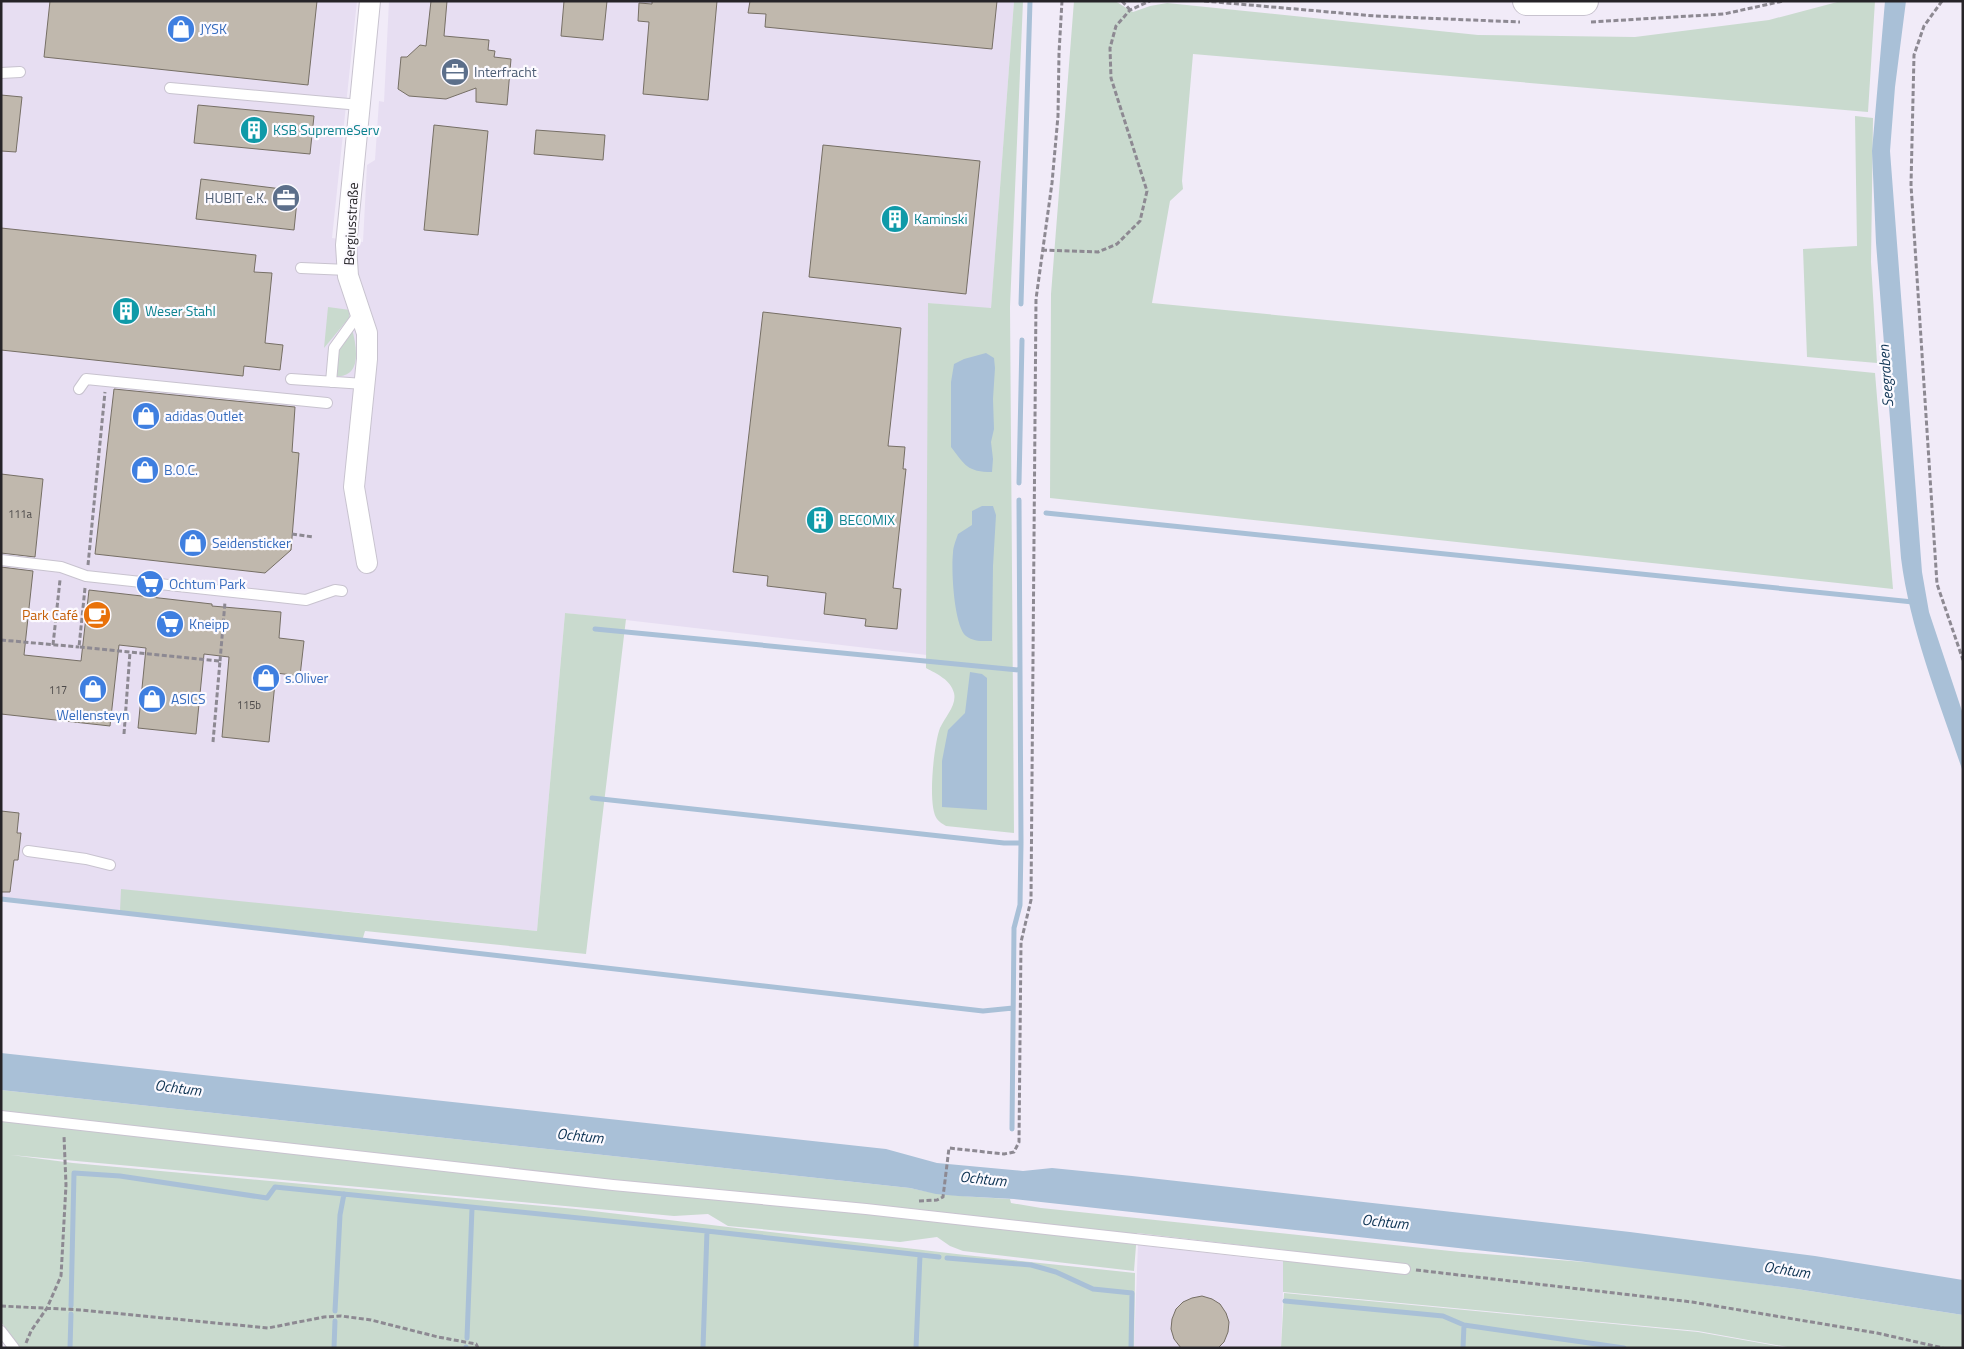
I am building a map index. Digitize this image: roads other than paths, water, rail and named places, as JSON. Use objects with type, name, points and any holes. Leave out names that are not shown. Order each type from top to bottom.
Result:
[{"type":"main road","points":[[1526,12],[1584,12]]},
{"type":"street","name":"Bergiusstraße","points":[[367,563],[354,487],[367,359],[367,332],[348,276],[346,246],[370,1]]},
{"type":"lane","points":[[1,73],[20,72]]},
{"type":"lane","points":[[170,88],[360,105]]},
{"type":"lane","points":[[301,268],[348,270]]},
{"type":"lane","points":[[331,382],[334,348],[360,312]]},
{"type":"lane","points":[[80,389],[86,379],[326,403]]},
{"type":"lane","points":[[291,379],[364,384]]},
{"type":"lane","points":[[1,560],[61,567],[86,576],[306,600],[335,590],[342,591]]},
{"type":"lane","points":[[28,851],[110,865]]},
{"type":"lane","points":[[1,1116],[613,1185],[866,1209],[1405,1269]]},
{"type":"lane","points":[[1,1331],[14,1348]]},
{"type":"water","points":[[1885,1],[1906,1],[1895,87],[1890,151],[1922,572],[1929,612],[1963,714],[1963,772],[1911,612],[1901,558],[1876,243],[1872,151]]},
{"type":"water","points":[[986,353],[994,358],[995,368],[994,429],[991,442],[992,472],[977,471],[967,466],[951,447],[951,382],[954,364]]},
{"type":"water","points":[[982,506],[993,506],[996,515],[992,641],[979,641],[966,636],[962,630],[956,610],[953,584],[953,551],[958,534],[972,525],[972,511]]},
{"type":"water","points":[[970,672],[982,674],[987,678],[987,810],[942,807],[942,761],[948,730],[965,713]]},
{"type":"water","name":"Ochtum","points":[[1,1053],[886,1149],[937,1163],[1023,1171],[1052,1168],[1132,1176],[1630,1232],[1815,1256],[1963,1280],[1963,1315],[1797,1289],[1586,1262],[1014,1199],[936,1194],[910,1188],[1,1090]]},
{"type":"waterway","points":[[1021,304],[1030,1]]},
{"type":"waterway","points":[[1019,483],[1022,340]]},
{"type":"waterway","points":[[1012,1129],[1014,928],[1020,905],[1021,843],[1019,500]]},
{"type":"waterway","points":[[1046,513],[1913,602]]},
{"type":"waterway","points":[[595,629],[1019,670]]},
{"type":"waterway","points":[[592,798],[1004,843],[1021,843]]},
{"type":"waterway","points":[[1,899],[983,1011],[1013,1008]]},
{"type":"waterway","points":[[71,1306],[74,1173],[120,1176],[267,1198],[275,1187],[707,1231],[939,1257]]},
{"type":"waterway","points":[[335,1311],[340,1215],[344,1194]]},
{"type":"waterway","points":[[467,1338],[472,1208]]},
{"type":"waterway","points":[[703,1348],[707,1231]]},
{"type":"waterway","points":[[916,1348],[920,1255]]},
{"type":"waterway","points":[[947,1258],[1031,1265],[1056,1272],[1093,1289],[1132,1293],[1131,1348]]},
{"type":"waterway","points":[[1285,1301],[1443,1316],[1464,1325],[1624,1348]]},
{"type":"waterway","points":[[70,1348],[71,1314]]},
{"type":"waterway","points":[[334,1348],[335,1321]]},
{"type":"waterway","points":[[1463,1348],[1464,1325]]},
{"type":"place","name":"JYSK","points":[[181,29]]},
{"type":"place","name":"Interfracht","points":[[455,72]]},
{"type":"place","name":"KSB SupremeServ","points":[[254,130]]},
{"type":"place","name":"HUBIT e.K.","points":[[286,198]]},
{"type":"place","name":"Kaminski","points":[[895,219]]},
{"type":"place","name":"Weser Stahl","points":[[126,311]]},
{"type":"place","name":"adidas Outlet","points":[[146,416]]},
{"type":"place","name":"B.O.C.","points":[[145,470]]},
{"type":"place","name":"BECOMIX","points":[[820,520]]},
{"type":"place","name":"Seidensticker","points":[[193,543]]},
{"type":"place","name":"Ochtum Park","points":[[150,584]]},
{"type":"place","name":"Park Café","points":[[97,615]]},
{"type":"place","name":"Kneipp","points":[[170,624]]},
{"type":"place","name":"s.Oliver","points":[[266,678]]},
{"type":"place","name":"Wellensteyn","points":[[93,689]]},
{"type":"place","name":"ASICS","points":[[152,699]]},
{"type":"water label","name":"Seegraben","points":[[1886,376]]}]
